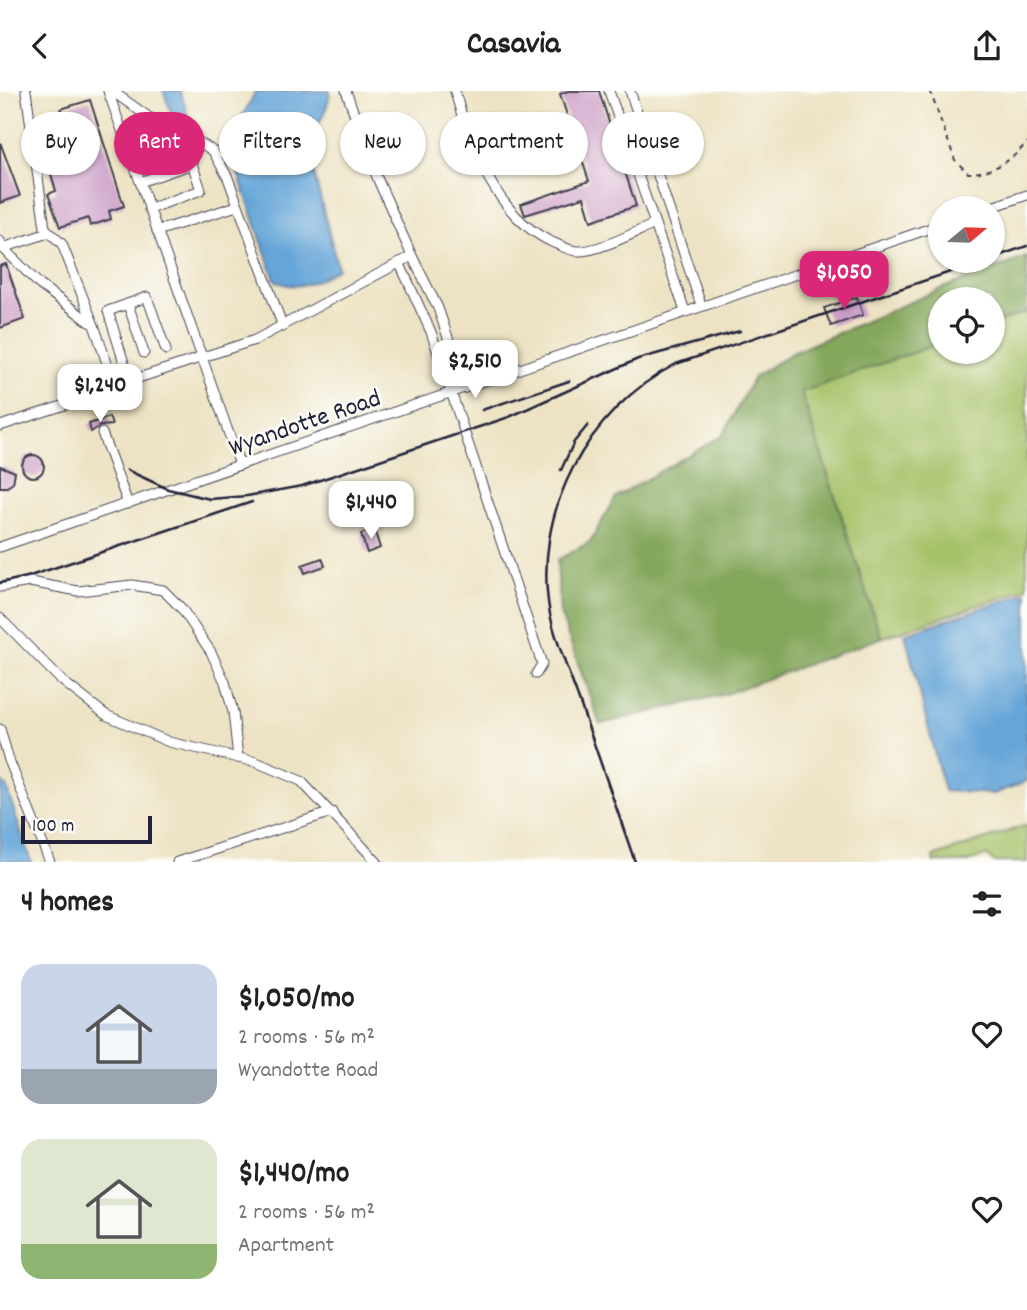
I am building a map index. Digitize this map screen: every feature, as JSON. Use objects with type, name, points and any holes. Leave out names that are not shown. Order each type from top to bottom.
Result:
[{"type":"street","points":[[26,91],[48,233],[62,244],[110,372],[123,384]]},
{"type":"street","points":[[110,91],[141,112]]},
{"type":"street","points":[[110,91],[117,112]]},
{"type":"street","points":[[346,91],[378,180],[438,308],[465,388]]},
{"type":"street","points":[[455,91],[477,153],[496,187],[522,222],[543,238],[582,252],[655,224]]},
{"type":"street","points":[[609,91],[685,311]]},
{"type":"street","points":[[630,91],[701,305]]},
{"type":"street","points":[[205,147],[213,151],[228,178],[283,327]]},
{"type":"street","points":[[138,175],[240,465]]},
{"type":"street","points":[[140,182],[160,175]]},
{"type":"street","points":[[149,209],[201,190],[196,175]]},
{"type":"street","points":[[1005,203],[1027,195]]},
{"type":"street","points":[[157,231],[237,206]]},
{"type":"street","name":"Wyandotte Road","points":[[0,547],[928,229]]},
{"type":"street","points":[[1,244],[48,233]]},
{"type":"street","points":[[1,244],[40,285],[94,325]]},
{"type":"street","points":[[0,426],[108,391],[283,327],[318,304],[412,256]]},
{"type":"street","points":[[399,262],[431,332],[542,664],[536,674]]},
{"type":"street","points":[[123,384],[125,366],[108,311],[147,297],[166,350]]},
{"type":"street","points":[[128,304],[144,353]]},
{"type":"street","points":[[102,433],[128,503]]},
{"type":"street","points":[[0,587],[30,582],[78,591],[132,585],[163,590],[182,609],[204,641],[225,682],[233,712],[238,758]]},
{"type":"street","points":[[0,618],[61,680],[106,715],[169,742],[238,758],[301,781],[377,862]]},
{"type":"street","points":[[0,729],[9,760],[50,862]]},
{"type":"street","points":[[177,862],[332,812]]},
{"type":"path","points":[[930,91],[955,160],[968,173],[983,173],[1002,165],[1027,142]]},
{"type":"green space","points":[[1027,257],[1027,312],[1005,320],[1005,287],[946,287],[984,273],[1005,273],[1005,265]]},
{"type":"green space","points":[[928,294],[928,347],[801,392],[881,638],[725,694],[600,724],[560,613],[557,560],[590,542],[616,497],[723,435],[754,377],[792,353]]},
{"type":"green space","points":[[1027,312],[1027,589],[881,638],[801,392],[928,347],[928,364],[1005,364],[1005,320]]},
{"type":"green space","points":[[1027,825],[1027,862],[993,862],[987,855],[968,862],[934,862],[933,857]]},
{"type":"water","points":[[163,91],[180,91],[187,112],[171,112]]},
{"type":"water","points":[[256,91],[330,91],[324,112],[245,112]]},
{"type":"water","points":[[239,175],[314,175],[338,268],[307,284],[283,284],[275,280]]},
{"type":"water","points":[[1027,593],[1027,781],[994,794],[944,791],[905,634]]},
{"type":"water","points":[[0,781],[6,786],[31,862],[0,862]]},
{"type":"building","points":[[568,91],[599,91],[606,112],[602,112],[602,175],[626,175],[636,206],[591,221],[584,197],[525,215],[521,204],[589,181],[588,112],[566,112],[560,94]]},
{"type":"building","points":[[90,100],[94,112],[62,112],[61,109]]},
{"type":"building","points":[[100,131],[124,206],[109,211],[111,219],[90,226],[88,218],[60,227],[48,194],[56,191],[51,175],[100,175]]},
{"type":"building","points":[[0,142],[20,196],[0,203]]},
{"type":"building","points":[[6,264],[25,319],[0,328],[0,266]]},
{"type":"building","points":[[857,297],[863,315],[831,326],[824,308]]},
{"type":"building","points":[[109,417],[112,425],[100,426],[91,432],[89,424]]},
{"type":"building","points":[[33,455],[41,458],[44,466],[41,474],[33,477],[25,474],[22,466],[25,458]]},
{"type":"building","points":[[0,466],[15,472],[13,483],[7,487],[0,487]]},
{"type":"building","points":[[374,529],[380,548],[367,553],[361,534]]},
{"type":"building","points":[[322,558],[325,566],[305,573],[302,565]]},
{"type":"railway","points":[[1005,254],[1027,246]]},
{"type":"railway","points":[[635,862],[559,647],[550,614],[546,576],[549,539],[558,503],[572,469],[592,437],[616,408],[644,384],[676,364],[947,273]]},
{"type":"railway","points":[[127,470],[168,489],[210,499],[247,496],[302,486],[509,417],[638,359],[740,331]]},
{"type":"railway","points":[[482,410],[569,381]]},
{"type":"railway","points":[[561,470],[574,442],[588,425]]},
{"type":"railway","points":[[0,583],[27,577],[252,502]]}]
